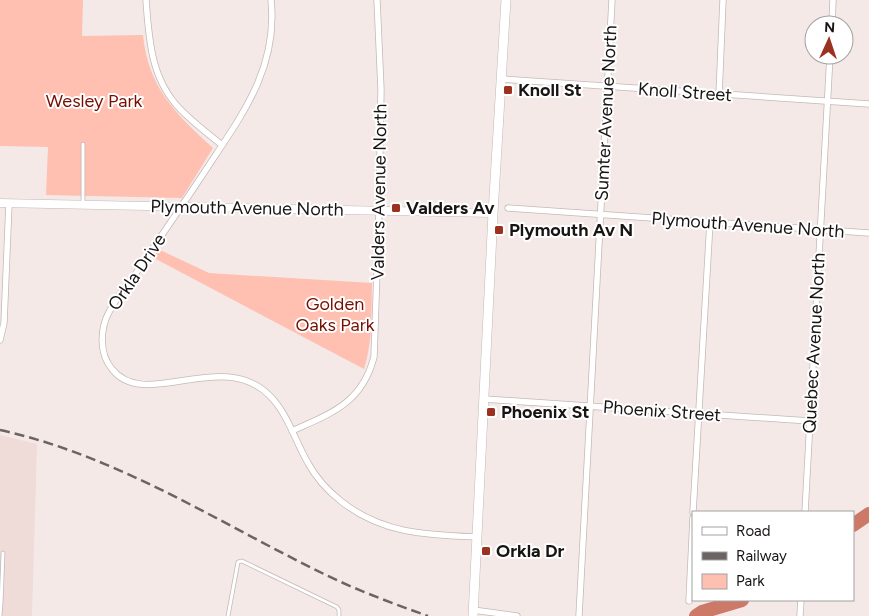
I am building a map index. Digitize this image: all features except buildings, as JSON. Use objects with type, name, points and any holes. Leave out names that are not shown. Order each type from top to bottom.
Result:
[{"type":"main road","points":[[473,613],[493,213],[506,0]]},
{"type":"street","points":[[146,0],[153,64],[167,93],[180,109],[222,145]]},
{"type":"street","name":"Orkla Drive","points":[[271,0],[272,27],[269,50],[262,75],[242,115],[182,207],[108,312],[102,336],[102,348],[106,360],[112,370],[120,376],[131,382],[143,385],[214,376],[229,376],[255,384],[277,403],[308,464],[320,482],[352,509],[388,527],[408,532],[477,537]]},
{"type":"street","name":"Valders Avenue North","points":[[292,431],[341,408],[353,398],[370,372],[374,356],[376,341],[381,89],[377,0]]},
{"type":"street","name":"Sumter Avenue North","points":[[579,616],[612,0]]},
{"type":"street","points":[[720,95],[723,0]]},
{"type":"street","points":[[832,15],[833,0]]},
{"type":"street","name":"Quebec Avenue North","points":[[805,511],[829,65]]},
{"type":"street","name":"Knoll Street","points":[[501,79],[869,104]]},
{"type":"street","name":"Plymouth Avenue North","points":[[0,203],[493,213]]},
{"type":"street","points":[[0,340],[4,323],[9,203]]},
{"type":"street","name":"Plymouth Avenue North","points":[[508,208],[869,233]]},
{"type":"street","points":[[693,511],[710,222]]},
{"type":"street","name":"Phoenix Street","points":[[484,398],[810,422]]},
{"type":"street","points":[[689,601],[692,539]]},
{"type":"street","points":[[800,616],[801,601]]},
{"type":"street","points":[[473,613],[518,616]]},
{"type":"lane","points":[[83,205],[84,144]]},
{"type":"lane","points":[[0,616],[3,553]]},
{"type":"lane","points":[[228,616],[238,562],[242,561],[337,607],[339,616]]},
{"type":"shaded area","points":[[0,435],[37,444],[32,616],[0,616]]},
{"type":"green space","name":"Wesley Park","points":[[0,0],[83,0],[82,36],[143,35],[151,70],[166,99],[213,148],[182,198],[46,195],[48,147],[0,146]]},
{"type":"green space","name":"Golden Oaks Park","points":[[158,249],[209,273],[372,283],[370,337],[364,369],[152,257]]},
{"type":"waterway","points":[[854,524],[869,514]]},
{"type":"waterway","points":[[696,616],[702,612],[739,601]]},
{"type":"railway","points":[[0,430],[86,456],[167,493],[326,575],[428,616]]},
{"type":"place","name":"Knoll St","points":[[508,90]]},
{"type":"place","name":"Valders Av","points":[[396,208]]},
{"type":"place","name":"Plymouth Av N","points":[[499,230]]},
{"type":"place","name":"Phoenix St","points":[[491,412]]},
{"type":"place","name":"Orkla Dr","points":[[486,551]]}]
